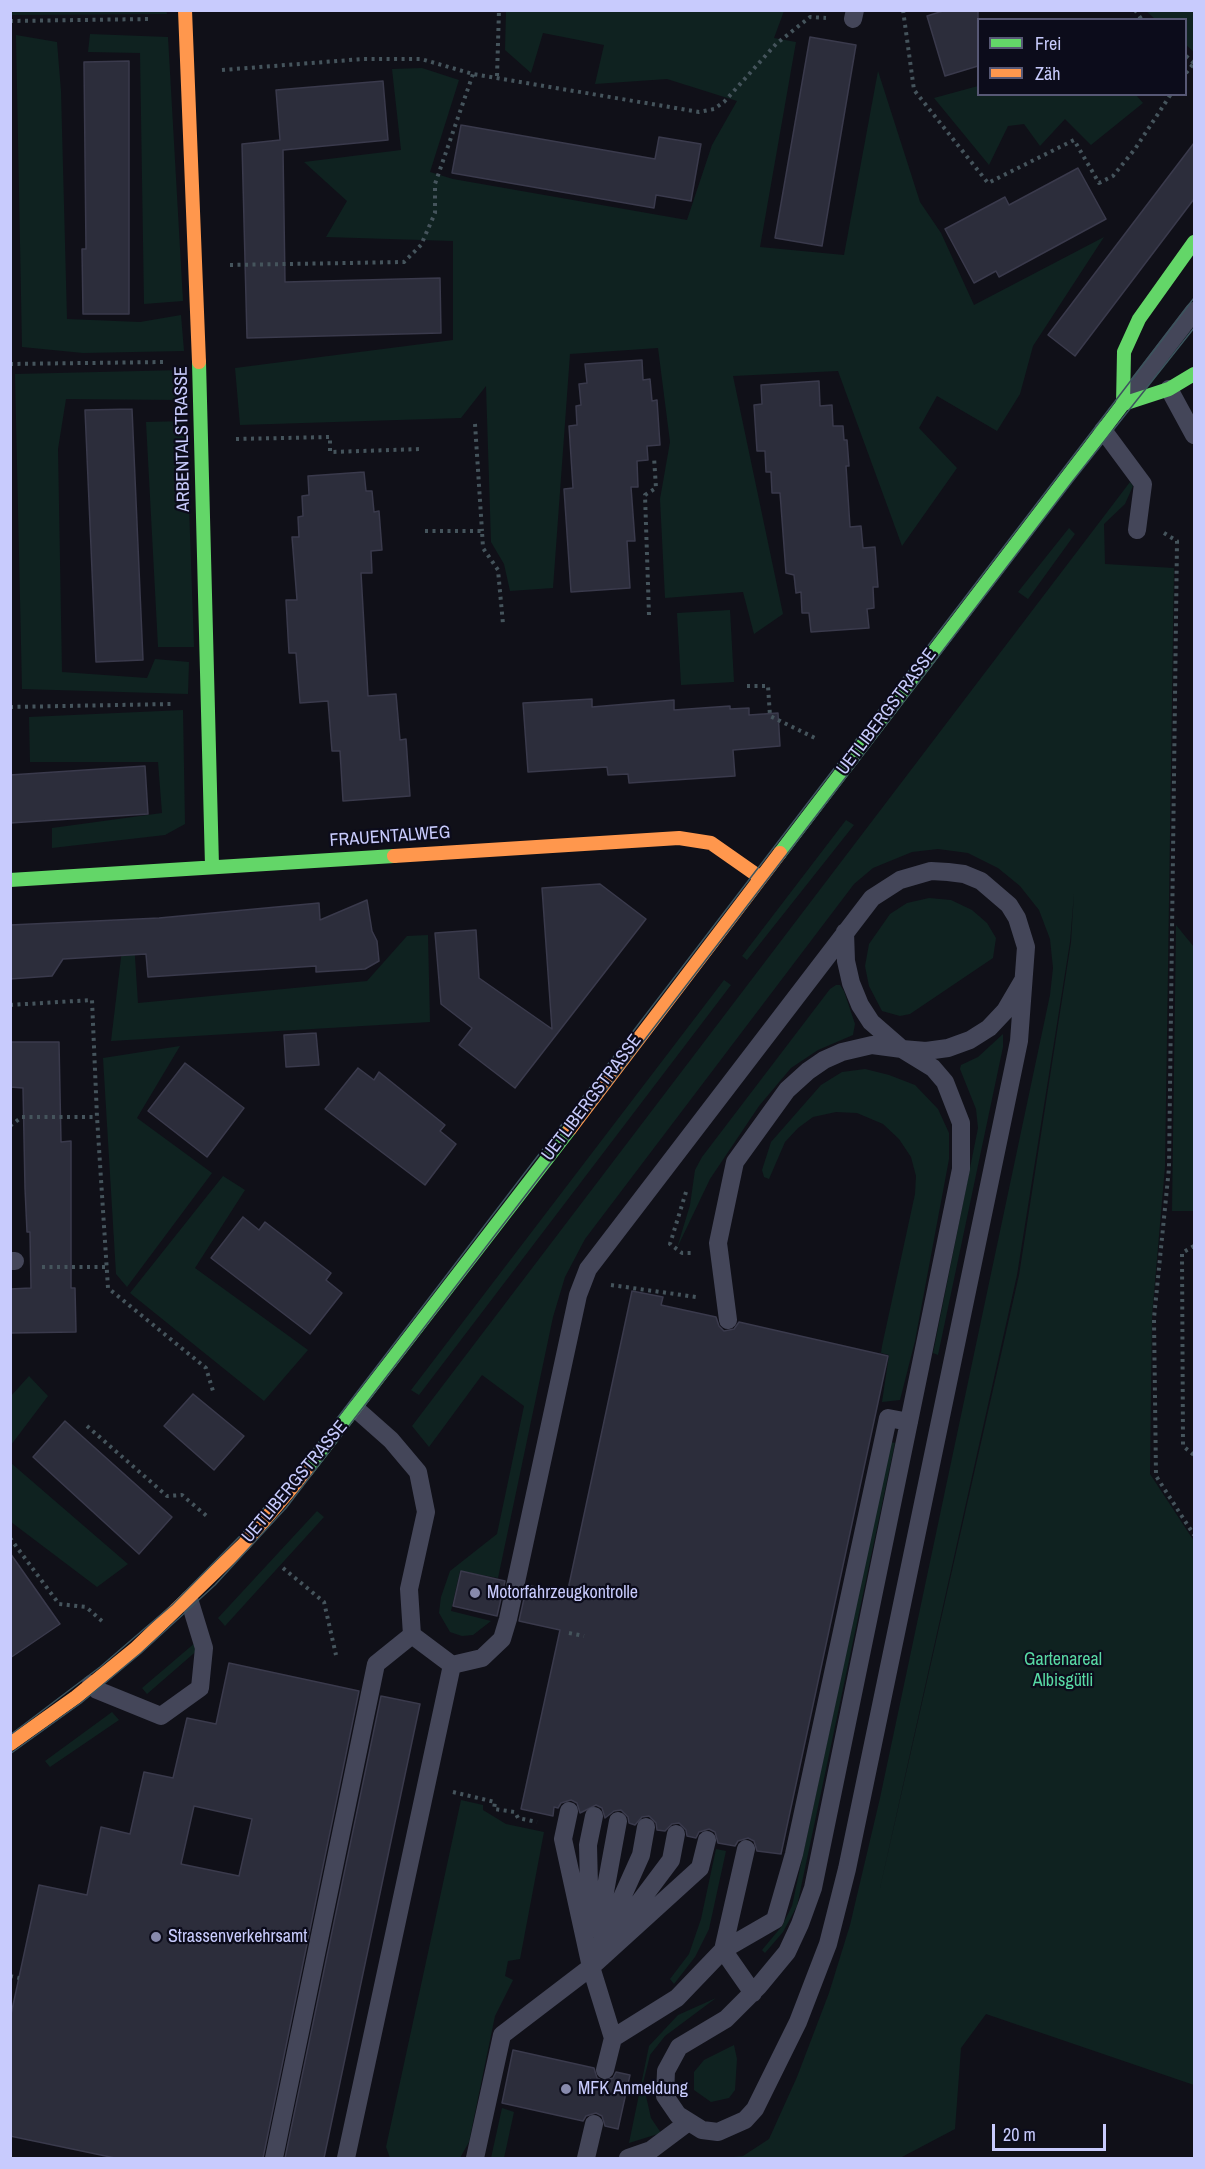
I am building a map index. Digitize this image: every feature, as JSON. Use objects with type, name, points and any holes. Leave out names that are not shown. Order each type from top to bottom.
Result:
[{"type":"main road","name":"ARBENTALSTRASSE","points":[[186,14],[199,358],[212,866]]},
{"type":"main road","points":[[1194,242],[1139,318],[1124,352],[1123,404],[1168,389],[1194,374]]},
{"type":"main road","name":"UETLIBERGSTRASSE","points":[[10,1744],[135,1649],[189,1599],[279,1504],[356,1409],[1123,404]]},
{"type":"main road","name":"FRAUENTALWEG","points":[[10,880],[679,838],[711,843],[761,878]]},
{"type":"lane","name":"UETLIBERGSTRASSE","points":[[1123,404],[1194,310]]},
{"type":"lane","points":[[1168,389],[1194,435]]},
{"type":"lane","points":[[1103,430],[1143,484],[1138,523]]},
{"type":"lane","points":[[452,1665],[482,1658],[502,1639],[578,1295],[588,1269],[845,932],[872,897],[900,880],[932,871],[964,874],[996,891],[1017,918],[1026,947],[1019,1041],[994,1164],[847,1869],[828,1944],[798,2022],[755,2109],[745,2120],[717,2132],[702,2130],[687,2123],[678,2115],[665,2096],[666,2071],[679,2047],[726,2019],[753,1993],[787,1952],[813,1888],[961,1169],[963,1146],[961,1123],[945,1082],[933,1068],[902,1049],[872,1022],[860,1005],[851,983],[846,961],[845,932]]},
{"type":"lane","points":[[728,1320],[718,1243],[735,1162],[788,1090],[808,1071],[842,1052],[872,1045],[926,1051],[948,1048],[970,1040],[989,1028],[1005,1011],[1025,977]]},
{"type":"lane","points":[[356,1409],[391,1440],[418,1472],[426,1512],[409,1589],[412,1635],[452,1665]]},
{"type":"lane","points":[[613,2038],[676,1998],[723,1950],[775,1920],[794,1854],[888,1418],[909,1422]]},
{"type":"lane","points":[[91,1684],[97,1690],[161,1716],[200,1688],[204,1648],[189,1599]]},
{"type":"lane","points":[[274,2158],[376,1664],[412,1635]]},
{"type":"lane","points":[[346,2158],[452,1665]]},
{"type":"lane","points":[[569,1810],[563,1839],[591,1967],[613,2038],[605,2070]]},
{"type":"lane","points":[[591,1967],[588,1845],[594,1816]]},
{"type":"lane","points":[[591,1967],[618,1821]]},
{"type":"lane","points":[[591,1967],[641,1855],[646,1827]]},
{"type":"lane","points":[[591,1967],[671,1860],[676,1834]]},
{"type":"lane","points":[[475,2158],[502,2035],[591,1967],[700,1868],[706,1840]]},
{"type":"lane","points":[[746,1849],[723,1950],[753,1993]]},
{"type":"lane","points":[[628,2158],[651,2150],[687,2123]]},
{"type":"lane","points":[[586,2158],[594,2124]]},
{"type":"path","points":[[497,76],[499,10]]},
{"type":"path","points":[[903,10],[914,90],[988,183],[1074,140],[1100,183],[1113,176],[1136,148],[1169,96]]},
{"type":"path","points":[[10,21],[186,14]]},
{"type":"path","points":[[213,71],[363,59],[421,59],[472,74],[497,76],[699,112],[714,109],[724,102],[776,44],[810,17],[854,15]]},
{"type":"path","points":[[234,265],[404,262],[421,245],[435,213],[435,184],[472,74]]},
{"type":"path","points":[[10,364],[164,362]]},
{"type":"path","points":[[475,424],[483,548],[498,570],[502,624]]},
{"type":"path","points":[[224,440],[330,437],[330,452],[421,449]]},
{"type":"path","points":[[649,615],[645,495],[656,488],[654,457]]},
{"type":"path","points":[[1138,523],[1177,541],[1169,1168],[1154,1318],[1156,1476],[1194,1535]]},
{"type":"path","points":[[425,531],[482,531]]},
{"type":"path","points":[[747,686],[768,686],[770,716],[815,738]]},
{"type":"path","points":[[10,707],[179,704]]},
{"type":"path","points":[[10,1005],[92,1000],[96,1117],[108,1288],[206,1368],[213,1391]]},
{"type":"path","points":[[10,1126],[22,1117],[96,1117]]},
{"type":"path","points":[[674,1156],[691,1174],[670,1244],[682,1253],[720,1254]]},
{"type":"path","points":[[1194,1246],[1182,1253],[1183,1446],[1194,1455]]},
{"type":"path","points":[[13,1261],[27,1266],[107,1267]]},
{"type":"path","points":[[584,1280],[726,1300]]},
{"type":"path","points":[[87,1426],[166,1496],[182,1495],[209,1518]]},
{"type":"path","points":[[10,1538],[59,1604],[86,1607],[102,1621]]},
{"type":"path","points":[[283,1568],[324,1602],[336,1655]]},
{"type":"path","points":[[568,1633],[584,1636]]},
{"type":"path","points":[[426,1786],[495,1802],[494,1809],[515,1812],[518,1818],[551,1825],[551,1835],[563,1839]]},
{"type":"path","points":[[10,1976],[19,1978]]},
{"type":"green space","points":[[11,10],[166,10],[167,14],[10,15]]},
{"type":"green space","points":[[506,11],[784,11],[774,38],[796,42],[760,247],[844,255],[878,71],[920,202],[941,233],[974,305],[1104,237],[1033,346],[1020,394],[997,431],[937,396],[919,428],[957,468],[902,546],[838,371],[733,376],[783,614],[754,634],[743,592],[665,598],[660,499],[670,442],[658,348],[570,354],[553,588],[510,591],[504,564],[491,542],[486,386],[461,418],[240,425],[235,368],[453,340],[453,241],[326,237],[347,201],[304,162],[401,150],[392,69],[422,68],[459,80],[430,172],[453,179],[687,220],[712,145],[737,101],[667,79],[595,84],[604,45],[543,33],[531,73],[505,50]]},
{"type":"green space","points":[[1146,11],[1194,11],[1194,52],[1187,46],[1187,18],[1154,18]]},
{"type":"green space","points":[[90,34],[168,37],[183,301],[144,304],[140,53],[88,52]]},
{"type":"green space","points":[[16,35],[57,42],[61,91],[67,319],[140,322],[181,315],[184,351],[83,353],[22,347]]},
{"type":"green space","points":[[977,86],[977,96],[1137,96],[1143,103],[1091,145],[1065,119],[1040,146],[1024,124],[1008,126],[989,165],[934,98]]},
{"type":"green space","points":[[182,370],[183,400],[66,399],[58,449],[62,672],[147,678],[155,659],[189,662],[188,694],[22,689],[15,374]]},
{"type":"green space","points":[[186,421],[194,647],[158,647],[146,422]]},
{"type":"green space","name":"Gartenareal Albisgütli","points":[[1130,482],[1133,486],[1125,504],[1104,524],[1105,564],[1174,568],[1165,1167],[1152,1316],[1150,1474],[1194,1541],[1194,2085],[986,2014],[961,2048],[955,2129],[900,2158],[723,2158],[743,2156],[769,2139],[797,2077],[829,1993],[850,1925],[880,1798],[1050,995],[1053,968],[1050,939],[1039,910],[1020,886],[998,868],[968,853],[938,849],[912,852],[873,868],[854,884],[585,1239],[565,1277],[553,1317],[498,1578],[460,1571],[451,1611],[491,1621],[473,1635],[462,1636],[450,1632],[439,1613],[441,1597],[450,1571],[497,1534],[524,1406],[482,1375],[429,1447],[412,1426]],"holes":[[[1074,893],[1071,942],[1019,1275],[878,1897],[1017,1275],[1070,942]]]},
{"type":"green space","points":[[1069,528],[1075,534],[1028,599],[1018,592]]},
{"type":"green space","points":[[730,610],[734,682],[681,685],[677,613]]},
{"type":"green space","points":[[183,710],[185,824],[165,835],[52,848],[52,828],[162,813],[158,762],[30,762],[29,717]]},
{"type":"green space","points":[[846,820],[854,825],[747,960],[742,956]]},
{"type":"green space","points":[[929,898],[951,900],[972,910],[987,923],[996,938],[993,958],[910,1014],[900,1016],[882,1011],[869,986],[865,966],[869,944],[890,914],[907,903]]},
{"type":"green space","points":[[1176,925],[1194,947],[1194,1211],[1172,1211]]},
{"type":"green space","points":[[428,935],[430,1022],[111,1041],[123,941],[134,942],[138,1003],[367,981],[407,936]]},
{"type":"green space","points":[[724,980],[731,985],[419,1395],[411,1390]]},
{"type":"green space","points":[[840,985],[844,991],[855,1024],[853,1035],[818,1050],[791,1068],[759,1106],[710,1179],[677,1248],[690,1205],[695,1170],[702,1157],[830,989]]},
{"type":"green space","points":[[1003,1034],[1003,1047],[938,1355],[933,1353],[978,1128],[976,1109],[960,1069],[961,1065],[978,1057]]},
{"type":"green space","points":[[180,1046],[137,1118],[212,1173],[127,1287],[116,1274],[103,1058]]},
{"type":"green space","points":[[865,1069],[915,1085],[938,1109],[949,1133],[949,1159],[915,1341],[900,1400],[882,1402],[889,1355],[881,1353],[882,1346],[915,1194],[916,1176],[911,1157],[899,1139],[883,1124],[857,1113],[836,1112],[813,1117],[798,1128],[785,1142],[769,1179],[764,1177],[762,1170],[771,1142],[821,1085],[842,1072]]},
{"type":"green space","points":[[223,1176],[245,1190],[195,1268],[308,1350],[264,1401],[130,1293]]},
{"type":"green space","points":[[29,1376],[48,1396],[11,1445],[11,1396]]},
{"type":"green space","points":[[891,1442],[895,1443],[797,1906],[783,1932],[765,1953],[762,1950],[782,1926],[792,1906]]},
{"type":"green space","points":[[11,1463],[128,1564],[97,1587],[11,1522]]},
{"type":"green space","points":[[317,1511],[324,1517],[225,1626],[218,1618]]},
{"type":"green space","points":[[196,1642],[200,1648],[147,1694],[142,1688]]},
{"type":"green space","points":[[112,1712],[119,1720],[50,1767],[45,1761]]},
{"type":"green space","points":[[461,1800],[483,1805],[483,1810],[506,1824],[544,1832],[520,1959],[508,1961],[505,1976],[513,1980],[495,2016],[469,2142],[460,2158],[390,2158],[386,2147]]},
{"type":"green space","points":[[716,1849],[726,1851],[709,1929],[695,1957],[674,1984],[670,1979],[689,1954],[701,1919]]},
{"type":"green space","points":[[716,1998],[665,2036],[650,2055],[643,2083],[651,2118],[661,2133],[629,2143],[649,2046],[678,2015]]},
{"type":"green space","points":[[734,2045],[737,2059],[735,2090],[729,2098],[711,2102],[694,2090],[694,2072],[704,2060]]},
{"type":"green space","points":[[502,2108],[514,2112],[504,2158],[491,2158]]},
{"type":"building","points":[[946,10],[978,10],[977,66],[945,76],[927,16]]},
{"type":"building","points":[[810,37],[856,45],[822,246],[775,238]]},
{"type":"building","points":[[129,61],[129,314],[83,314],[82,249],[86,249],[84,62]]},
{"type":"building","points":[[383,81],[388,140],[283,150],[285,282],[440,278],[441,333],[247,338],[242,144],[280,140],[276,90]]},
{"type":"building","points":[[461,125],[655,159],[659,137],[701,144],[691,201],[656,195],[654,208],[452,173]]},
{"type":"building","points":[[1194,143],[1194,199],[1075,356],[1048,335]]},
{"type":"building","points":[[1078,168],[1106,219],[999,277],[996,271],[974,283],[945,229],[1005,197],[1009,205]]},
{"type":"building","points":[[642,360],[643,380],[650,379],[652,401],[657,400],[660,445],[647,446],[648,460],[637,461],[638,487],[631,487],[635,541],[627,541],[630,588],[571,592],[564,489],[573,488],[569,426],[577,425],[576,406],[581,405],[579,384],[587,383],[585,364]]},
{"type":"building","points":[[819,381],[820,406],[832,405],[833,426],[843,426],[844,440],[847,440],[849,466],[846,466],[850,527],[861,526],[863,548],[875,547],[878,587],[873,587],[874,608],[867,609],[869,628],[811,632],[809,613],[802,613],[801,592],[796,593],[794,575],[786,573],[780,493],[772,493],[771,472],[766,472],[765,451],[757,451],[754,405],[762,404],[761,385]]},
{"type":"building","points":[[132,409],[143,660],[96,662],[85,410]]},
{"type":"building","points":[[364,472],[366,491],[372,491],[374,512],[379,511],[382,550],[371,551],[372,573],[361,573],[368,696],[396,694],[400,740],[406,739],[410,796],[343,801],[340,751],[332,751],[328,701],[300,703],[296,653],[289,653],[286,600],[297,600],[292,537],[299,537],[298,517],[303,516],[302,496],[309,495],[308,476]]},
{"type":"building","points":[[592,699],[592,707],[674,700],[674,710],[730,706],[730,709],[749,708],[749,715],[778,713],[780,746],[733,750],[735,776],[629,783],[628,774],[608,775],[607,767],[528,772],[523,703]]},
{"type":"building","points":[[145,766],[148,814],[10,823],[10,775]]},
{"type":"building","points":[[600,884],[646,919],[515,1088],[459,1045],[472,1028],[441,1004],[435,933],[476,930],[479,978],[552,1029],[542,888]]},
{"type":"building","points":[[367,900],[372,931],[377,941],[379,961],[365,969],[316,972],[316,966],[148,977],[146,954],[63,959],[52,976],[10,979],[10,925],[159,918],[319,903],[320,920]]},
{"type":"building","points":[[316,1033],[319,1065],[286,1067],[284,1035]]},
{"type":"building","points":[[10,1042],[59,1042],[61,1142],[71,1141],[71,1288],[75,1288],[76,1332],[10,1333],[10,1289],[31,1288],[30,1232],[27,1232],[25,1188],[23,1088],[10,1087]]},
{"type":"building","points":[[185,1063],[244,1108],[207,1157],[148,1111]]},
{"type":"building","points":[[358,1068],[374,1080],[379,1072],[445,1125],[440,1131],[456,1144],[425,1185],[325,1109]]},
{"type":"building","points":[[243,1217],[259,1230],[265,1222],[331,1273],[326,1280],[342,1293],[310,1334],[211,1258]]},
{"type":"building","points":[[632,1291],[663,1297],[661,1305],[716,1317],[719,1326],[724,1331],[734,1329],[739,1322],[888,1356],[781,1854],[757,1851],[754,1841],[748,1838],[738,1841],[735,1846],[718,1843],[715,1832],[709,1829],[699,1832],[696,1838],[687,1836],[686,1830],[679,1823],[672,1824],[665,1831],[657,1830],[656,1823],[649,1816],[642,1817],[635,1825],[629,1823],[628,1817],[621,1810],[614,1811],[605,1818],[602,1808],[596,1805],[580,1813],[577,1803],[571,1800],[561,1803],[558,1808],[554,1807],[553,1816],[521,1809],[560,1630],[519,1621],[527,1585],[567,1594]]},
{"type":"building","points":[[193,1394],[244,1436],[214,1470],[164,1426]]},
{"type":"building","points":[[65,1421],[172,1517],[139,1554],[33,1457]]},
{"type":"building","points":[[10,1553],[60,1624],[10,1658]]},
{"type":"building","name":"Motorfahrzeugkontrolle","points":[[461,1571],[505,1581],[497,1616],[453,1606]]},
{"type":"building","name":"Strassenverkehrsamt","points":[[229,1663],[359,1691],[263,2158],[115,2158],[10,2136],[10,2019],[39,1885],[87,1895],[101,1827],[130,1834],[144,1772],[173,1778],[187,1718],[216,1724]],"holes":[[[194,1806],[252,1819],[239,1876],[181,1864]]]},
{"type":"building","points":[[381,1696],[420,1704],[324,2158],[285,2158]]},
{"type":"building","name":"MFK Anmeldung","points":[[513,2050],[594,2068],[597,2078],[603,2081],[613,2078],[616,2072],[630,2075],[618,2129],[605,2126],[602,2116],[596,2113],[586,2116],[583,2121],[502,2103]]},
{"type":"tram line","points":[[10,1735],[100,1667],[172,1605],[240,1536],[309,1455],[1194,298]]},
{"type":"tram line","points":[[10,1754],[81,1703],[141,1653],[215,1585],[286,1508],[1072,482],[1194,328]]},
{"type":"traffic: fast","points":[[1123,404],[1124,352],[1139,319],[1194,242]]},
{"type":"traffic: fast","points":[[199,362],[212,866]]},
{"type":"traffic: fast","points":[[780,853],[1123,404],[1169,389],[1194,374]]},
{"type":"traffic: fast","points":[[10,880],[394,856]]},
{"type":"traffic: fast","points":[[307,1470],[570,1129]]},
{"type":"traffic: slow","points":[[185,10],[199,362]]},
{"type":"traffic: slow","points":[[394,856],[679,838],[711,843],[761,878]]},
{"type":"traffic: slow","points":[[570,1129],[780,853]]},
{"type":"traffic: slow","points":[[10,1744],[76,1697],[135,1649],[244,1544],[307,1470]]},
{"type":"place","name":"Motorfahrzeugkontrolle","points":[[475,1593]]},
{"type":"place","name":"Strassenverkehrsamt","points":[[156,1937]]},
{"type":"place","name":"MFK Anmeldung","points":[[566,2089]]}]
